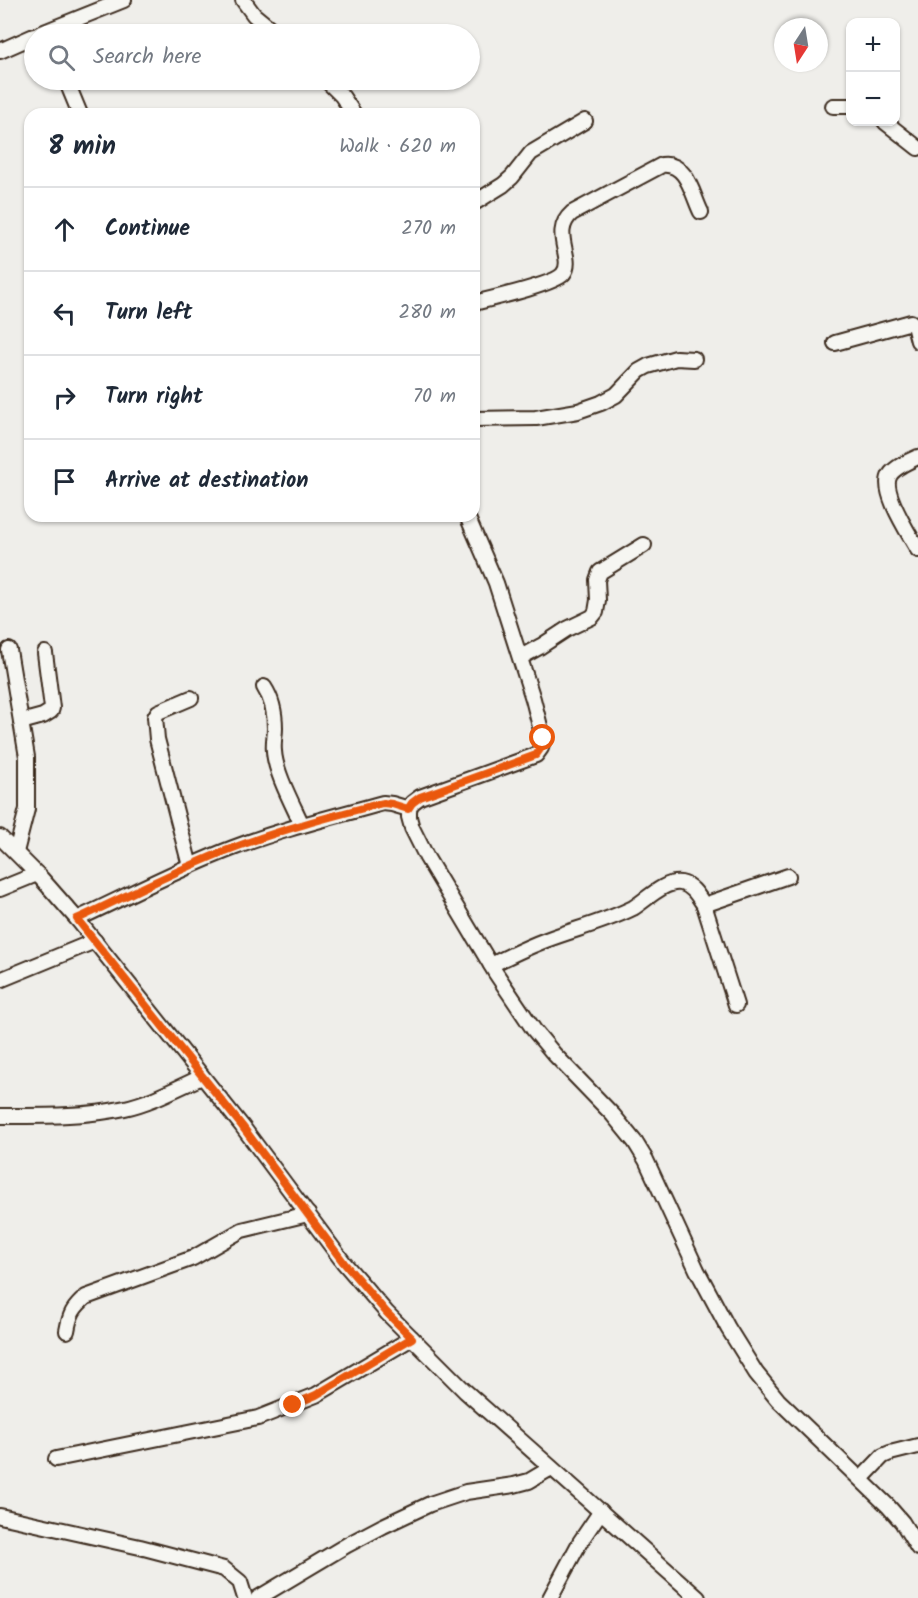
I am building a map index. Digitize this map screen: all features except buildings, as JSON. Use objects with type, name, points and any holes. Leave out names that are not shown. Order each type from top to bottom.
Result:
[{"type":"street","points":[[66,24],[124,0]]},
{"type":"street","points":[[243,0],[254,15],[265,24]]},
{"type":"street","points":[[0,51],[24,41]]},
{"type":"street","points":[[70,90],[78,108]]},
{"type":"street","points":[[336,90],[350,108]]},
{"type":"street","points":[[833,106],[846,106]]},
{"type":"street","points":[[480,199],[512,177],[531,153],[585,121]]},
{"type":"street","points":[[890,126],[918,148]]},
{"type":"street","points":[[480,301],[560,278],[567,266],[562,231],[566,218],[662,165],[676,166],[682,171],[700,213]]},
{"type":"street","points":[[835,343],[911,322],[918,341]]},
{"type":"street","points":[[480,419],[536,418],[578,411],[616,395],[639,370],[676,358],[694,359]]},
{"type":"street","points":[[918,457],[891,473],[888,478],[890,498],[918,550]]},
{"type":"street","points":[[470,522],[496,583],[521,657],[543,738],[541,748],[536,755],[420,797],[408,809],[412,828],[427,858],[491,965],[534,1030],[635,1142],[707,1289],[756,1373],[811,1434],[861,1479],[902,1522],[918,1548]]},
{"type":"street","points":[[521,657],[592,616],[596,612],[597,580],[600,572],[644,545]]},
{"type":"street","points":[[9,650],[27,758],[27,809],[16,852]]},
{"type":"street","points":[[21,722],[43,716],[51,711],[45,653]]},
{"type":"street","points":[[264,687],[271,701],[274,716],[274,751],[277,765],[302,825]]},
{"type":"street","points":[[190,698],[164,709],[155,717],[158,739],[190,866]]},
{"type":"street","points":[[77,919],[233,848],[302,825],[383,803],[408,809]]},
{"type":"street","points":[[0,837],[37,874],[95,941],[366,1289],[465,1391],[698,1598]]},
{"type":"street","points":[[0,889],[37,874]]},
{"type":"street","points":[[704,905],[788,876]]},
{"type":"street","points":[[491,965],[543,941],[602,921],[634,907],[661,888],[672,883],[681,883],[696,892],[704,905],[736,1005]]},
{"type":"street","points":[[0,980],[95,941]]},
{"type":"street","points":[[0,1116],[94,1114],[127,1108],[156,1098],[202,1077]]},
{"type":"street","points":[[67,1331],[70,1316],[76,1305],[86,1297],[193,1258],[209,1251],[242,1230],[308,1214]]},
{"type":"street","points":[[56,1458],[258,1418],[316,1395],[412,1338]]},
{"type":"street","points":[[861,1479],[883,1456],[918,1446]]},
{"type":"street","points":[[258,1598],[347,1545],[430,1504],[466,1492],[529,1482],[551,1468]]},
{"type":"street","points":[[550,1598],[580,1542],[601,1511]]},
{"type":"street","points":[[0,1516],[140,1547],[224,1569],[240,1582],[245,1598]]},
{"type":"route","points":[[293,1405],[316,1395],[412,1338],[344,1263],[242,1126],[77,919],[233,848],[302,825],[383,803],[408,809],[420,797],[536,755],[541,748],[543,738]]}]
